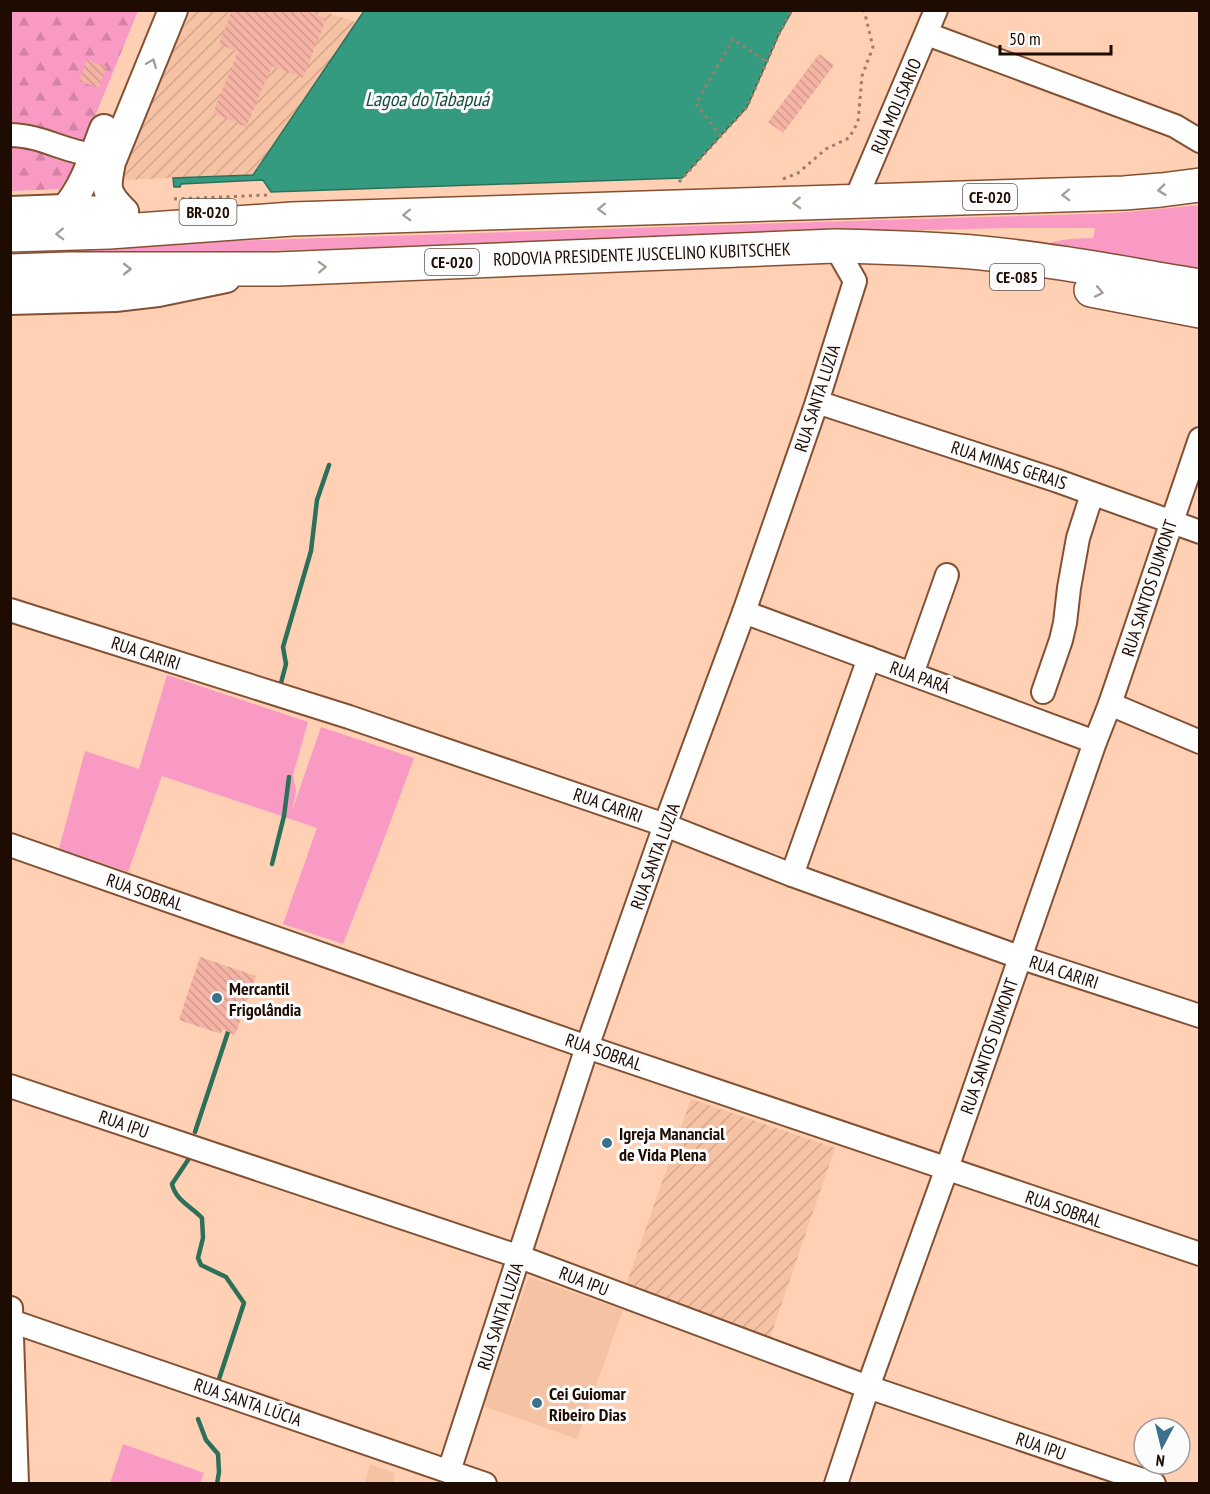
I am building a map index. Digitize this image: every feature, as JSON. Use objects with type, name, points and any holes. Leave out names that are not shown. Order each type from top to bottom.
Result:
[{"type":"highway","name":"CE-020","points":[[10,235],[109,232],[283,207],[855,201],[1124,193],[1200,185]]},
{"type":"highway","name":"BR-020","points":[[124,212],[254,212],[283,207]]},
{"type":"highway","name":"RODOVIA PRESIDENTE JUSCELINO KUBITSCHEK","points":[[10,271],[277,269],[835,246],[907,247],[981,253],[1098,268],[1200,286]]},
{"type":"highway","name":"CE-085","points":[[835,246],[924,260],[1200,311]]},
{"type":"highway","points":[[10,288],[69,269]]},
{"type":"main road","points":[[124,212],[111,199],[106,185],[102,159],[153,10]]},
{"type":"main road","points":[[65,210],[102,159],[173,10]]},
{"type":"main road","name":"BR-020","points":[[10,211],[124,212]]},
{"type":"main road","points":[[10,300],[125,296],[158,292],[277,269]]},
{"type":"street","name":"RUA MOLISARIO","points":[[855,201],[936,10]]},
{"type":"street","points":[[927,34],[1175,126],[1200,141]]},
{"type":"street","points":[[10,135],[36,138],[70,151],[102,159]]},
{"type":"street","name":"RUA SANTA LUZIA","points":[[449,1471],[587,1047],[665,825],[744,612],[855,280],[835,246]]},
{"type":"street","name":"RUA MINAS GERAIS","points":[[816,402],[1200,532]]},
{"type":"street","name":"RUA SANTOS DUMONT","points":[[836,1484],[1019,957],[1110,704],[1200,439]]},
{"type":"street","points":[[1043,692],[1063,631],[1076,547],[1092,494]]},
{"type":"street","points":[[912,674],[947,575]]},
{"type":"street","name":"RUA CARIRI","points":[[10,610],[349,717],[665,825],[792,875],[1019,957],[1200,1016]]},
{"type":"street","name":"RUA PARÁ","points":[[744,612],[1095,742]]},
{"type":"street","points":[[792,875],[869,658]]},
{"type":"street","points":[[1110,704],[1200,742]]},
{"type":"street","name":"RUA SOBRAL","points":[[10,845],[587,1047],[1200,1254]]},
{"type":"street","name":"RUA IPU","points":[[10,1086],[520,1257],[1117,1478],[1154,1484]]},
{"type":"street","points":[[10,1308],[17,1484]]},
{"type":"street","name":"RUA SANTA LÚCIA","points":[[11,1321],[485,1484]]},
{"type":"path","points":[[679,182],[747,107],[792,10]]},
{"type":"path","points":[[782,180],[798,173],[826,149],[849,138],[858,122],[862,76],[873,47],[864,10]]},
{"type":"path","points":[[721,136],[696,104],[733,39],[767,62]]},
{"type":"path","points":[[174,200],[283,207]]},
{"type":"shaded area","points":[[191,11],[322,11],[356,22],[253,175],[118,180],[179,33]]},
{"type":"shaded area","points":[[691,1099],[835,1148],[770,1338],[625,1288]]},
{"type":"shaded area","points":[[529,1277],[623,1310],[577,1439],[483,1406]]},
{"type":"shaded area","points":[[370,1464],[395,1473],[393,1483],[365,1483]]},
{"type":"green space","points":[[10,11],[138,11],[84,143],[57,154],[76,165],[60,189],[11,191]]},
{"type":"green space","points":[[1200,205],[1199,278],[1036,250],[1057,241],[1093,238],[1095,228],[882,231],[11,259],[10,248],[1116,213]]},
{"type":"green space","points":[[167,675],[308,722],[293,775],[296,791],[292,811],[321,727],[414,758],[343,944],[283,924],[317,828],[162,776],[128,872],[59,849],[85,751],[139,769]]},
{"type":"green space","points":[[123,1444],[204,1473],[200,1483],[110,1483]]},
{"type":"water","name":"Lagoa do Tabapuá","points":[[364,11],[792,11],[779,34],[747,107],[682,178],[271,192],[263,180],[181,184],[180,187],[174,187],[173,178],[253,175]]},
{"type":"building","points":[[232,10],[304,10],[326,19],[303,78],[272,66],[246,127],[213,113],[238,52],[219,44]]},
{"type":"building","points":[[819,54],[834,65],[783,133],[768,122]]},
{"type":"building","points":[[87,60],[107,67],[99,88],[79,81]]},
{"type":"building","points":[[200,957],[256,976],[235,1035],[222,1029],[221,1034],[179,1020]]},
{"type":"waterway","points":[[281,683],[286,664],[283,647],[311,551],[317,500],[329,465]]},
{"type":"waterway","points":[[272,864],[284,816],[289,777]]},
{"type":"waterway","points":[[195,1132],[228,1032]]},
{"type":"waterway","points":[[188,1160],[172,1184],[180,1199],[202,1218],[203,1238],[198,1258],[201,1265],[226,1277],[244,1303],[219,1379]]},
{"type":"waterway","points":[[198,1419],[206,1440],[218,1454],[217,1484]]},
{"type":"place","name":"Mercantil Frigolândia","points":[[217,998]]},
{"type":"place","name":"Igreja Manancial de Vida Plena","points":[[607,1143]]},
{"type":"place","name":"Cei Guiomar Ribeiro Dias","points":[[537,1403]]}]
